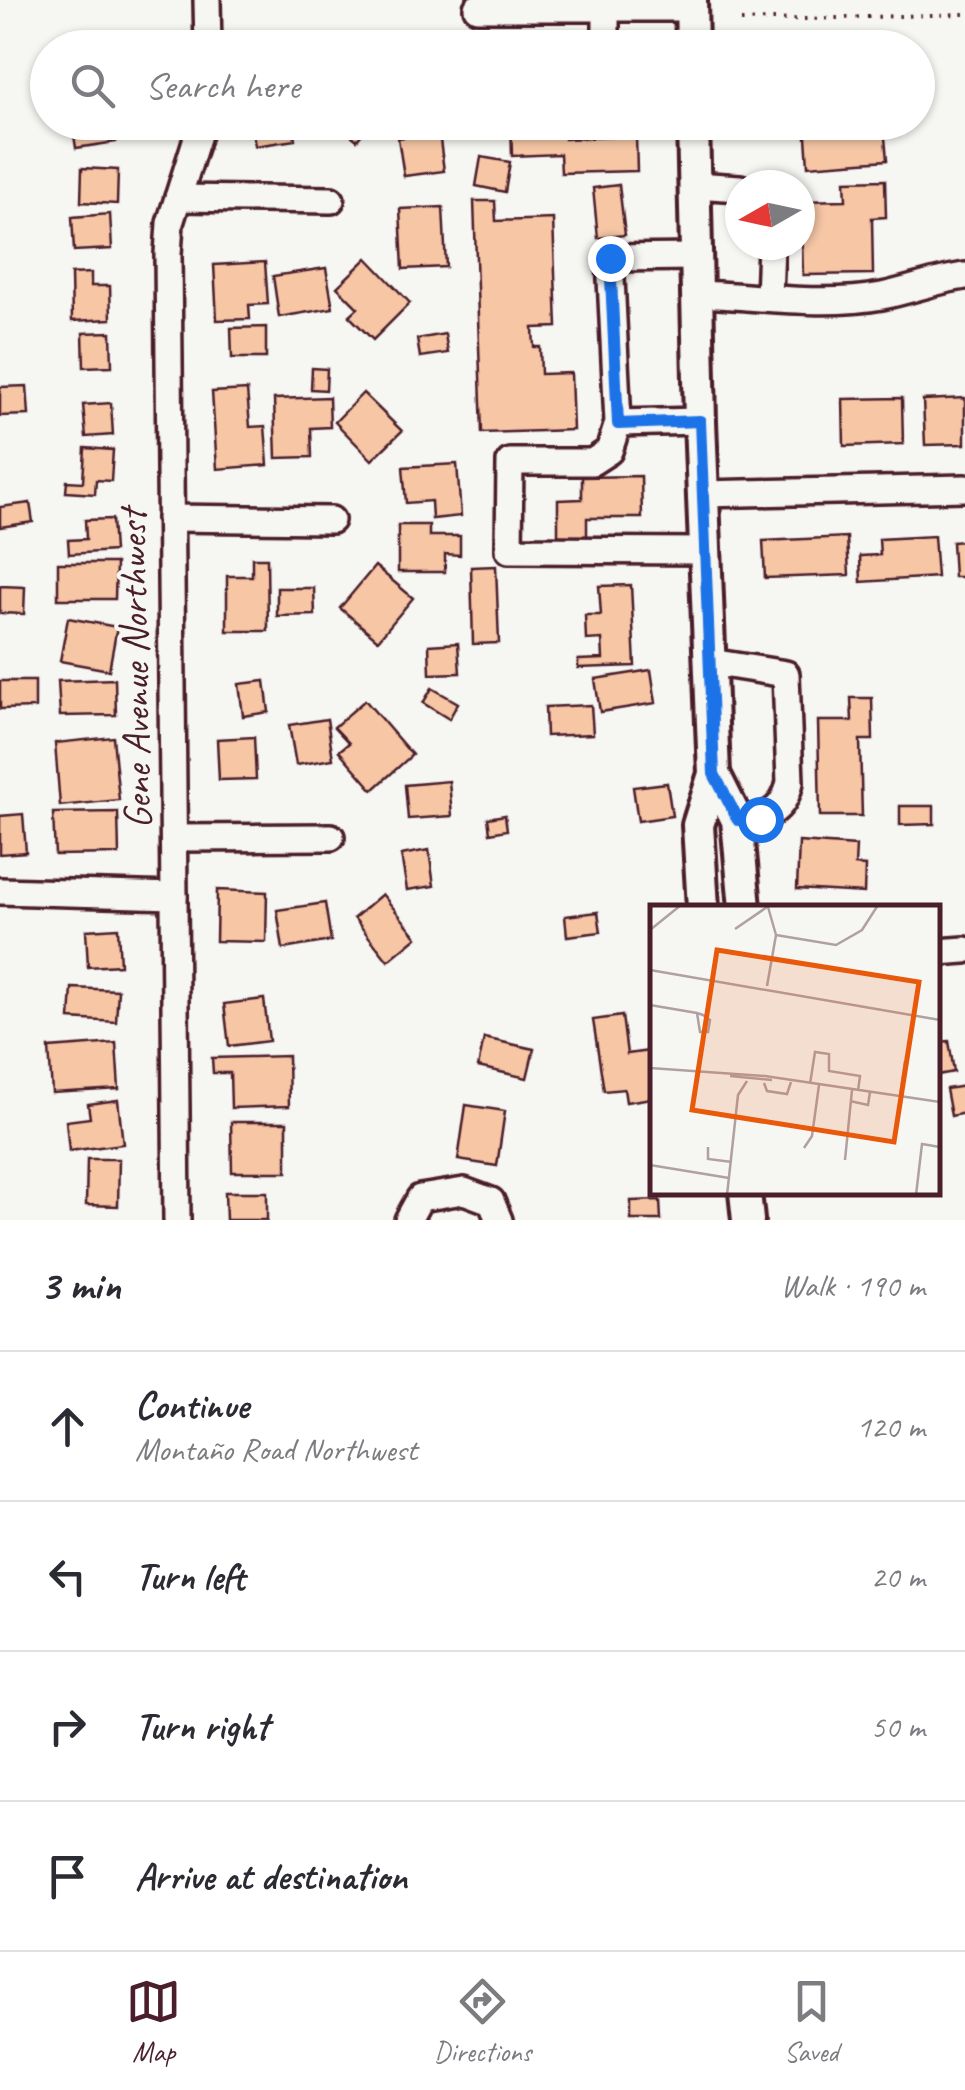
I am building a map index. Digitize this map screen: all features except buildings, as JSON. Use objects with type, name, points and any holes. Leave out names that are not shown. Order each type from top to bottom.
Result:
[{"type":"main road","points":[[691,4],[692,30]]},
{"type":"main road","points":[[694,140],[702,494],[714,774],[698,824],[702,905]]},
{"type":"main road","points":[[714,774],[738,820],[745,905]]},
{"type":"main road","points":[[745,1195],[748,1220]]},
{"type":"street","points":[[207,0],[208,30]]},
{"type":"street","points":[[478,8],[691,4]]},
{"type":"street","points":[[606,7],[606,30]]},
{"type":"street","name":"Gene Avenue Northwest","points":[[177,1220],[168,254],[170,223],[196,140]]},
{"type":"street","points":[[694,185],[725,187]]},
{"type":"street","points":[[178,198],[332,200]]},
{"type":"street","points":[[696,257],[610,258],[618,424],[610,451],[592,462],[510,462],[510,550],[705,551]]},
{"type":"street","points":[[769,297],[771,260]]},
{"type":"street","points":[[697,294],[842,300],[965,276]]},
{"type":"street","points":[[618,424],[700,421]]},
{"type":"street","points":[[702,494],[965,488]]},
{"type":"street","points":[[170,518],[331,520]]},
{"type":"street","points":[[710,662],[786,674],[790,782],[787,796],[777,811],[760,819],[738,820]]},
{"type":"street","points":[[174,838],[331,837]]},
{"type":"street","points":[[0,891],[174,896]]},
{"type":"street","points":[[940,952],[965,950]]},
{"type":"street","points":[[408,1220],[420,1198],[464,1191],[491,1201],[500,1220]]},
{"type":"path","points":[[740,21],[965,14]]},
{"type":"route","points":[[610,258],[618,424],[700,421],[714,774],[738,820],[760,819]]}]
